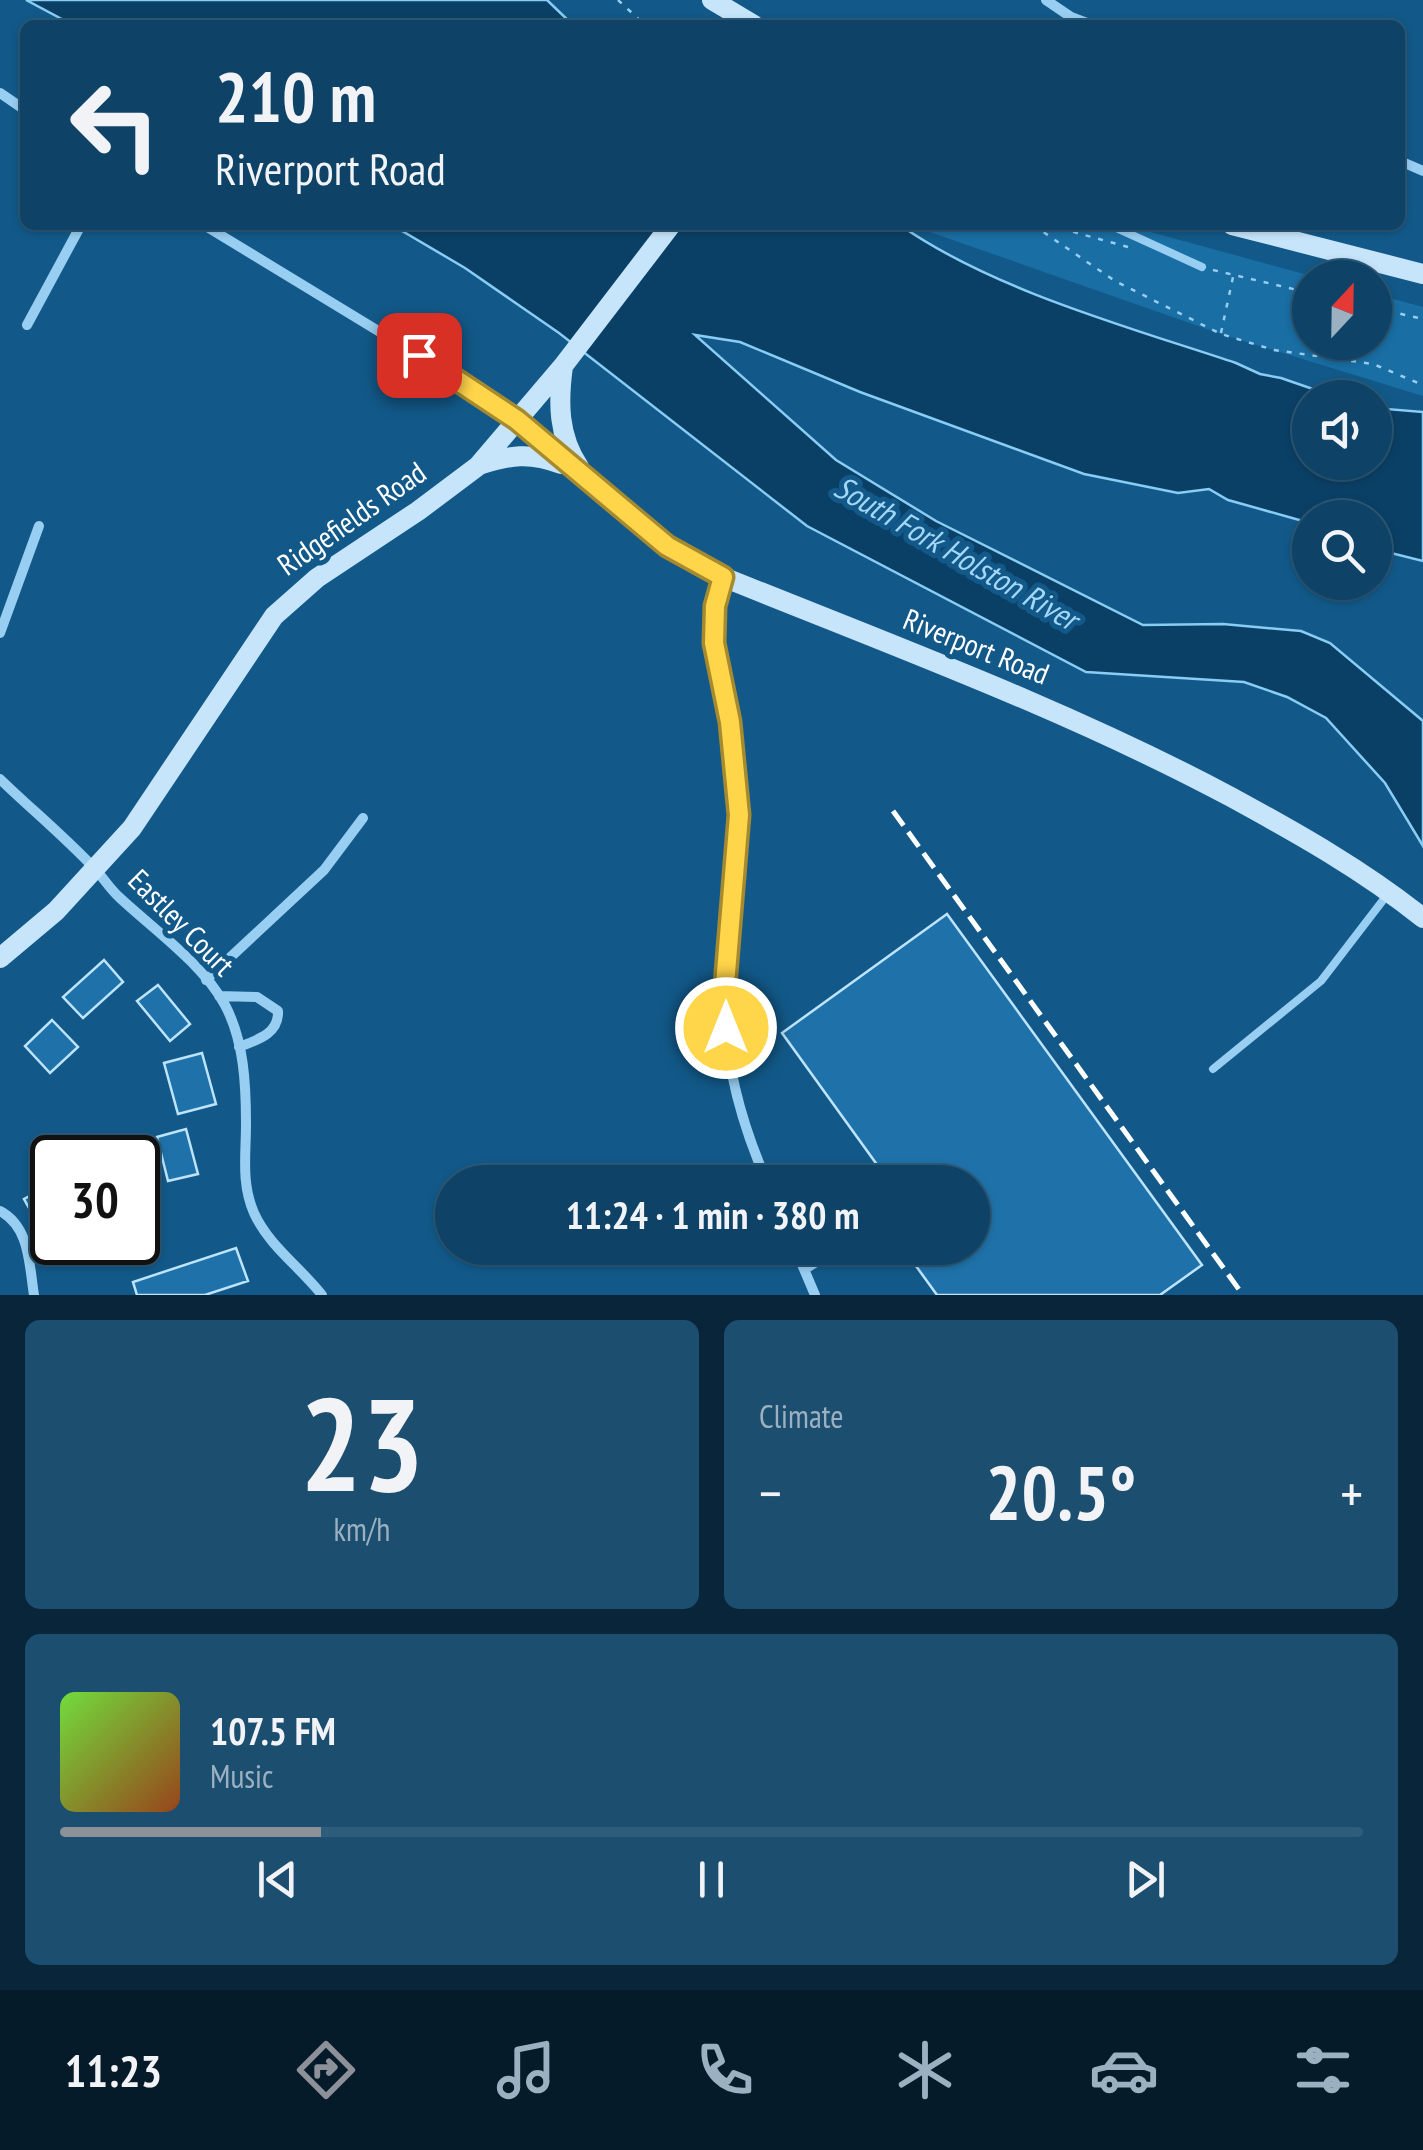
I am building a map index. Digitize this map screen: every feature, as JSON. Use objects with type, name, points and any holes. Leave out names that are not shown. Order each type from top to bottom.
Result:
[{"type":"main road","points":[[712,0],[744,20]]},
{"type":"main road","name":"Ridgefields Road","points":[[0,958],[56,911],[96,870],[156,794],[247,652],[282,608],[316,578],[418,512],[478,466],[563,366],[667,230]]},
{"type":"main road","points":[[1251,230],[1423,274]]},
{"type":"main road","points":[[563,366],[560,417],[566,441],[588,481]]},
{"type":"main road","name":"Riverport Road","points":[[517,420],[667,546],[723,577],[1148,752],[1304,837],[1423,918]]},
{"type":"main road","points":[[478,466],[506,456],[540,456],[588,481]]},
{"type":"street","points":[[1046,0],[1079,20]]},
{"type":"street","points":[[27,325],[79,230]]},
{"type":"street","points":[[212,230],[449,374],[517,420]]},
{"type":"street","points":[[0,634],[39,526]]},
{"type":"street","points":[[723,577],[715,606],[714,643],[732,738],[739,815],[724,997],[745,1133],[759,1165]]},
{"type":"street","name":"Eastley Court","points":[[0,779],[219,996],[235,1028],[239,1047],[245,1092],[246,1191],[272,1242],[322,1295]]},
{"type":"street","points":[[206,980],[324,870],[364,818]]},
{"type":"street","points":[[219,996],[257,996],[278,1012],[278,1020],[269,1033],[239,1047]]},
{"type":"street","points":[[0,1211],[16,1223],[25,1239],[34,1295]]},
{"type":"street","points":[[802,1265],[816,1295]]},
{"type":"lane","points":[[1121,230],[1202,267]]},
{"type":"lane","points":[[1213,1069],[1321,981],[1390,892]]},
{"type":"lane","points":[[804,1270],[813,1265]]},
{"type":"path","points":[[618,0],[640,20]]},
{"type":"path","points":[[1040,230],[1115,280],[1220,334],[1274,350],[1372,364],[1423,385]]},
{"type":"path","points":[[1220,334],[1233,275]]},
{"type":"path","points":[[1392,312],[1423,319]]},
{"type":"shaded area","points":[[927,230],[1143,230],[1292,271],[1292,356]]},
{"type":"shaded area","points":[[1392,299],[1423,307],[1423,396],[1392,386],[1392,380],[1371,380],[1306,360],[1392,360]]},
{"type":"water","points":[[26,0],[547,0],[568,20],[64,20]]},
{"type":"water","name":"South Fork Holston River","points":[[400,230],[908,230],[1019,288],[1260,374],[1292,382],[1292,480],[1392,480],[1392,409],[1423,412],[1423,561],[1392,553],[1392,500],[1292,500],[1292,518],[1228,500],[1209,489],[1178,493],[1084,474],[860,392],[740,342],[695,335],[836,460],[936,521],[1143,625],[1223,624],[1301,631],[1330,643],[1423,721],[1423,846],[1385,783],[1326,718],[1287,697],[1244,682],[1086,672],[807,526],[559,333],[465,268]]},
{"type":"building","points":[[947,914],[1202,1265],[1160,1295],[937,1295],[915,1265],[990,1265],[990,1165],[877,1165],[782,1033]]},
{"type":"building","points":[[104,960],[123,982],[83,1018],[63,997]]},
{"type":"building","points":[[158,985],[190,1024],[170,1041],[137,1001]]},
{"type":"building","points":[[52,1020],[78,1047],[50,1073],[25,1046]]},
{"type":"building","points":[[202,1053],[216,1104],[178,1114],[164,1063]]},
{"type":"building","points":[[186,1129],[198,1174],[168,1181],[160,1136]]},
{"type":"building","points":[[236,1248],[248,1281],[205,1295],[137,1295],[133,1282]]},
{"type":"railway","points":[[893,811],[1243,1295]]},
{"type":"route","points":[[419,355],[517,420],[667,546],[723,577],[715,606],[714,643],[730,722],[739,815],[724,997],[726,1028]]}]
